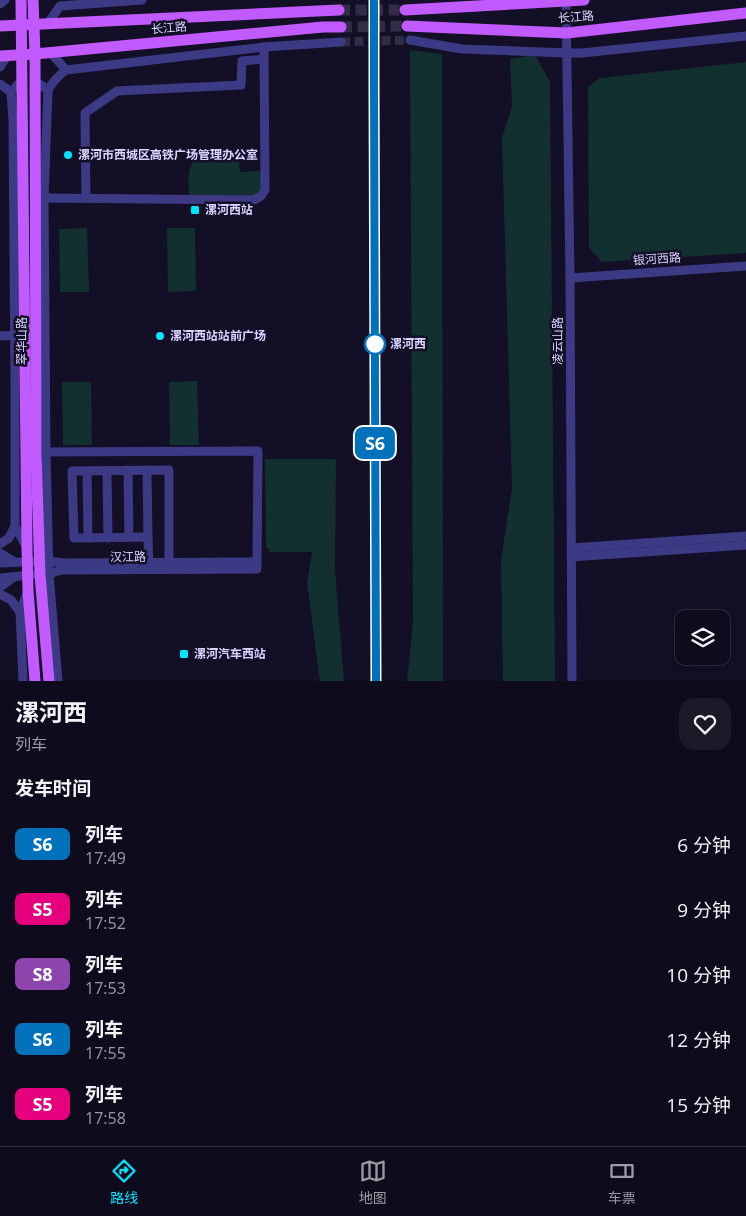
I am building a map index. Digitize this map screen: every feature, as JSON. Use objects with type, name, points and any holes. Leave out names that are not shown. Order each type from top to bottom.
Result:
[{"type":"main road","name":"长江路","points":[[405,10],[584,0]]},
{"type":"main road","name":"翠华山路","points":[[20,2],[22,80],[19,335],[26,548],[21,562],[22,576],[28,591],[35,681]]},
{"type":"main road","name":"翠华山路","points":[[35,3],[36,452],[44,561],[49,681]]},
{"type":"main road","name":"长江路","points":[[2,24],[20,25],[339,10]]},
{"type":"main road","name":"长江路","points":[[407,26],[567,33],[746,13]]},
{"type":"main road","name":"长江路","points":[[3,56],[341,27]]},
{"type":"street","points":[[0,4],[5,0]]},
{"type":"street","points":[[53,0],[60,6],[142,0]]},
{"type":"street","name":"凌云山路","points":[[566,1],[570,278],[572,681]]},
{"type":"street","points":[[48,23],[60,6]]},
{"type":"street","points":[[410,40],[462,48],[582,53],[746,36]]},
{"type":"street","points":[[44,561],[46,452],[44,198],[48,90],[57,77],[66,70],[264,47],[341,42]]},
{"type":"street","points":[[44,198],[254,200],[261,196],[265,190],[264,47]]},
{"type":"street","points":[[52,53],[66,70]]},
{"type":"street","points":[[0,67],[3,56]]},
{"type":"street","points":[[86,198],[85,114],[117,91],[241,85],[242,61],[264,59]]},
{"type":"street","points":[[0,544],[9,538],[15,526],[19,335],[11,92],[22,80]]},
{"type":"street","points":[[35,81],[48,90]]},
{"type":"street","points":[[0,84],[11,92]]},
{"type":"street","name":"银河西路","points":[[570,278],[746,266]]},
{"type":"street","points":[[0,336],[19,335]]},
{"type":"street","name":"汉江路","points":[[0,578],[44,575],[62,570],[169,565],[257,565],[258,451],[46,452]]},
{"type":"street","points":[[107,470],[108,538]]},
{"type":"street","points":[[128,470],[129,537]]},
{"type":"street","points":[[148,470],[148,566]]},
{"type":"street","points":[[148,537],[74,538],[72,471],[169,470],[169,565]]},
{"type":"street","points":[[86,471],[88,538]]},
{"type":"street","points":[[15,526],[26,548]]},
{"type":"street","points":[[572,553],[746,536]]},
{"type":"street","points":[[572,553],[746,545]]},
{"type":"street","points":[[0,553],[21,562]]},
{"type":"street","name":"汉江路","points":[[0,564],[44,561],[148,566]]},
{"type":"street","points":[[44,575],[58,681]]},
{"type":"street","points":[[0,587],[22,576]]},
{"type":"street","points":[[23,681],[20,612],[28,591]]},
{"type":"street","points":[[0,594],[11,600],[20,612]]},
{"type":"green space","points":[[410,50],[442,54],[443,681],[407,681],[413,624]]},
{"type":"green space","points":[[535,55],[550,82],[555,681],[503,681],[501,560],[512,488],[502,138],[512,106],[510,59]]},
{"type":"green space","points":[[746,62],[746,253],[602,262],[589,248],[588,87],[600,78]]},
{"type":"green space","points":[[239,158],[240,172],[261,171],[261,189],[255,197],[189,197],[189,172],[195,159]]},
{"type":"green space","points":[[87,228],[89,292],[60,292],[59,229]]},
{"type":"green space","points":[[167,228],[195,228],[196,291],[168,292]]},
{"type":"green space","points":[[197,381],[199,445],[170,445],[169,382]]},
{"type":"green space","points":[[62,382],[91,382],[92,445],[63,445]]},
{"type":"green space","points":[[265,459],[336,459],[335,570],[344,681],[320,681],[307,583],[312,552],[269,552],[269,548],[266,548]]},
{"type":"tunnel","points":[[339,10],[405,10]]},
{"type":"tunnel","points":[[341,27],[407,26]]},
{"type":"tunnel","points":[[341,42],[410,40]]},
{"type":"railway","points":[[374,0],[376,681]]},
{"type":"train","name":"S6","points":[[374,0],[376,681]]},
{"type":"place","name":"漯河市西城区高铁广场管理办公室","points":[[68,155]]},
{"type":"place","name":"漯河西站","points":[[195,210]]},
{"type":"place","name":"漯河西站站前广场","points":[[160,336]]},
{"type":"place","name":"漯河西","points":[[375,344]]},
{"type":"place","name":"漯河汽车西站","points":[[184,654]]}]
